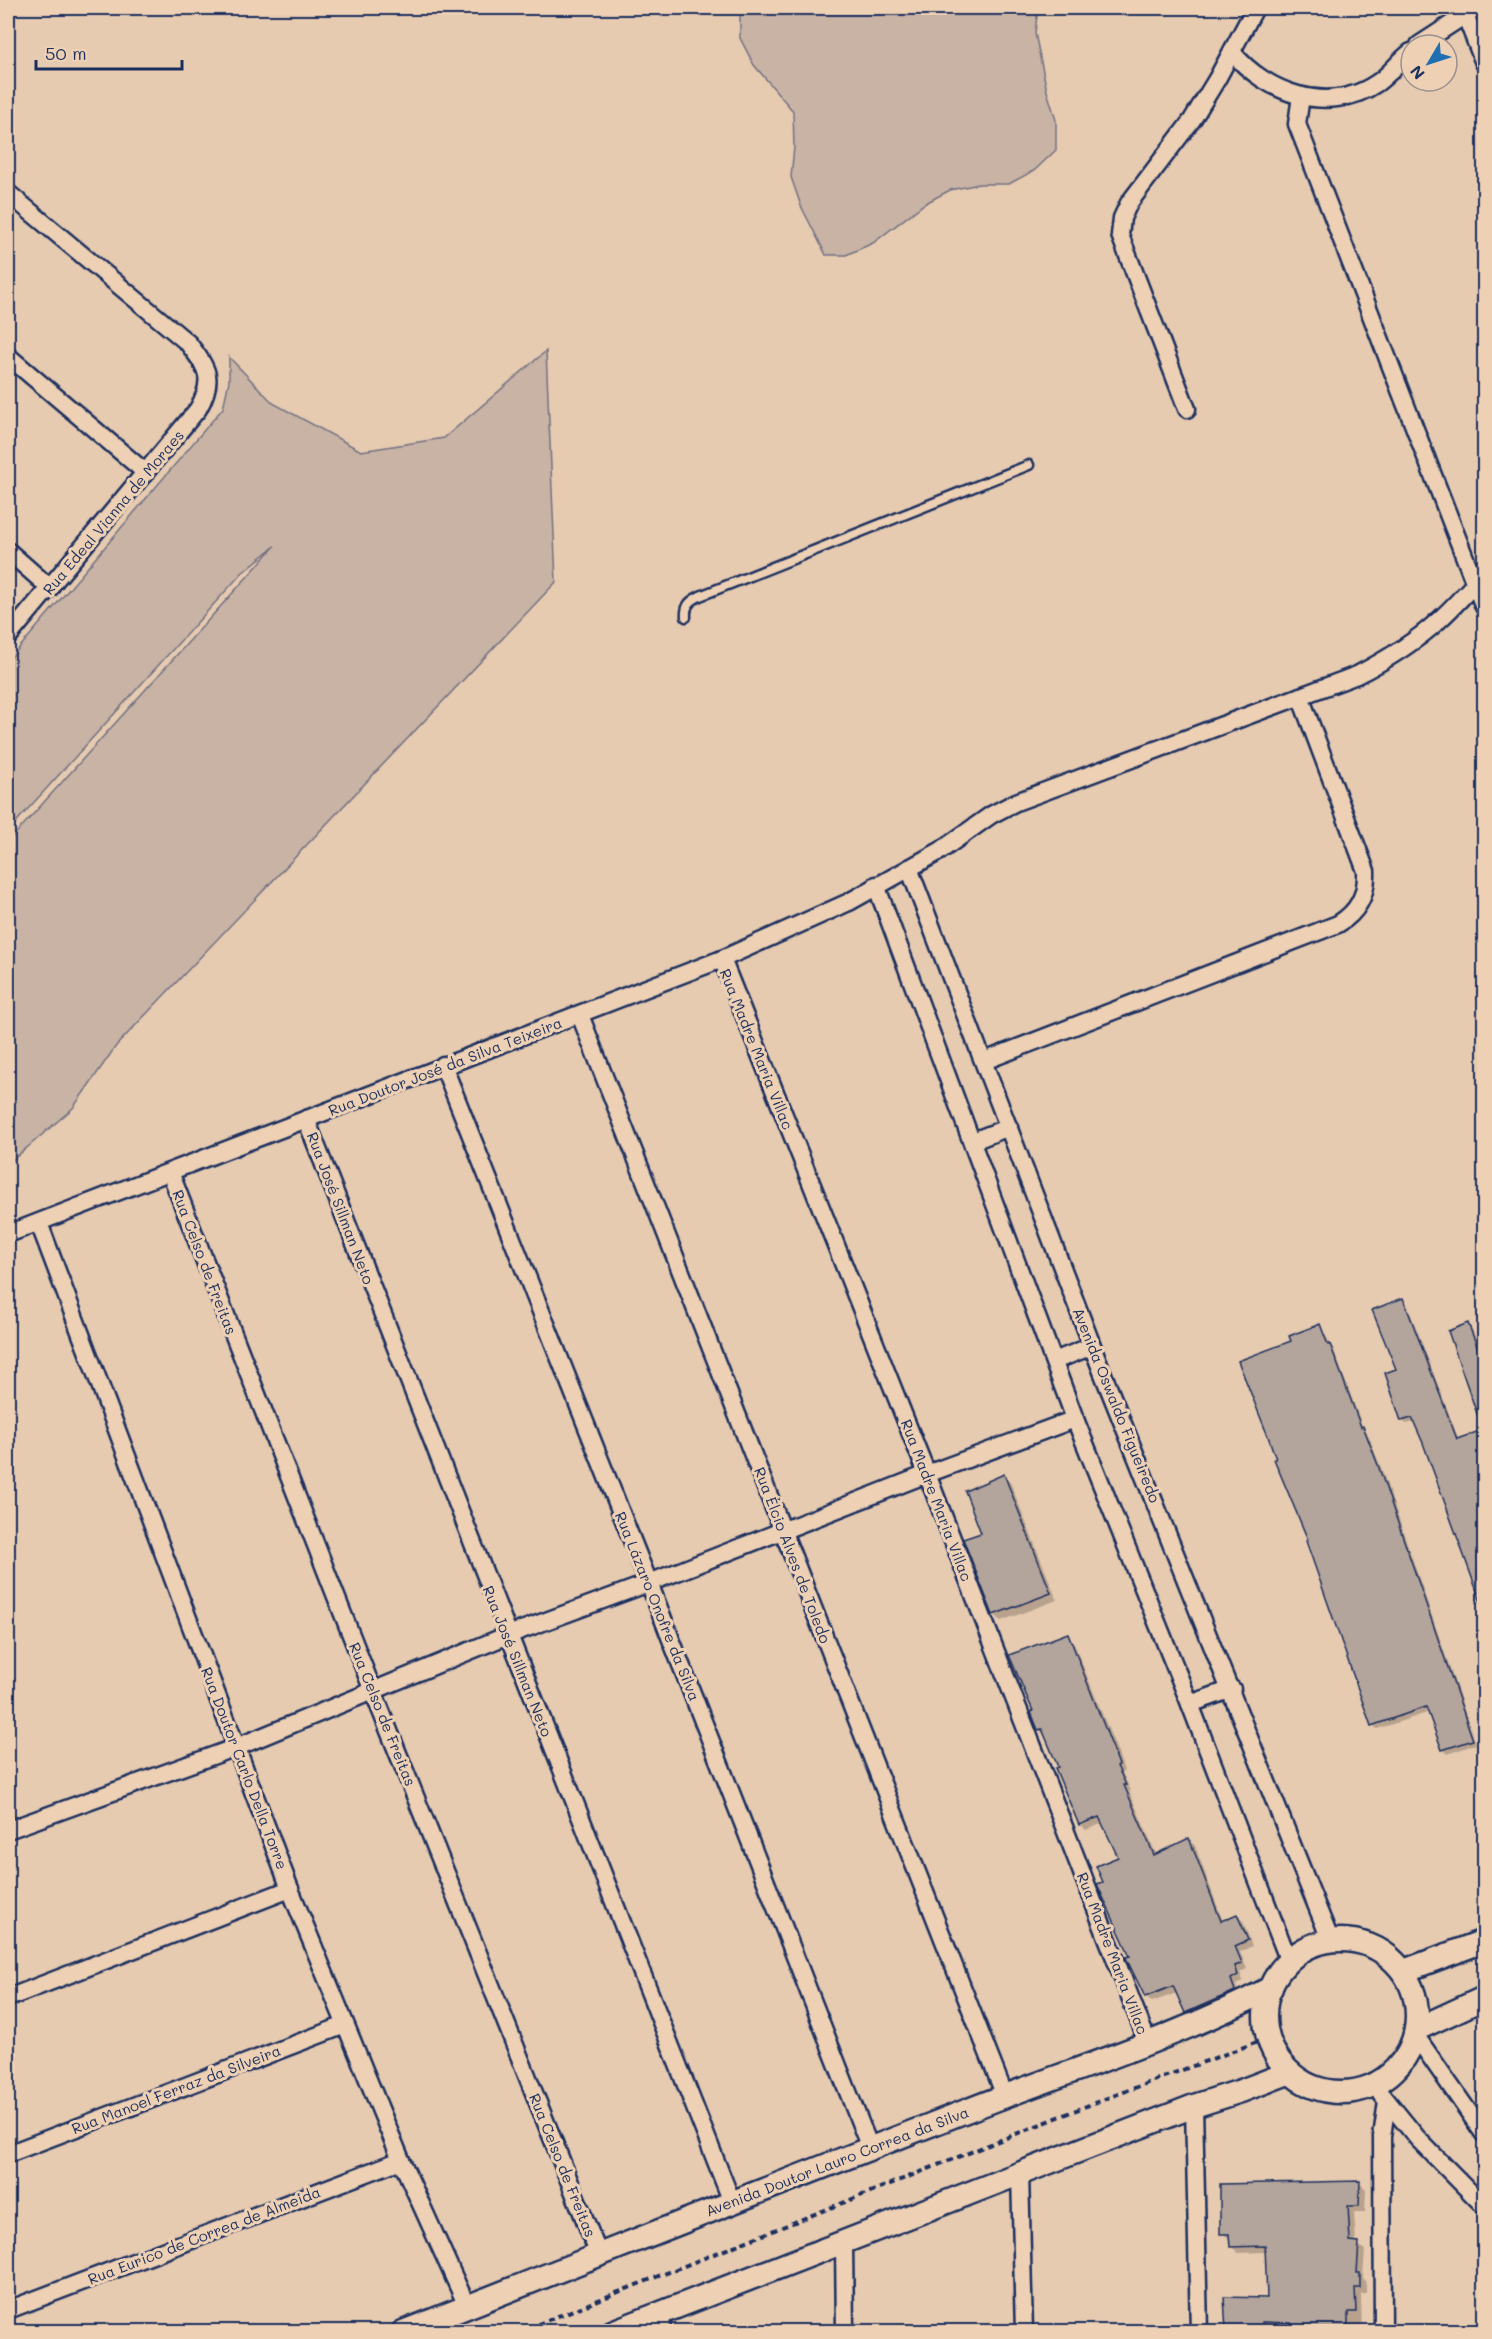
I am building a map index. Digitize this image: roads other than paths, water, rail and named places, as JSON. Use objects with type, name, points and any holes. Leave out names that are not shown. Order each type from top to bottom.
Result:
[{"type":"main road","points":[[1330,1939],[1350,1940],[1371,1945],[1388,1956],[1404,1971],[1414,2000],[1417,2032],[1410,2051],[1381,2093],[1339,2094],[1320,2091],[1303,2084],[1288,2073],[1268,2038],[1265,2009],[1271,1988],[1288,1959],[1308,1946],[1330,1939]]},
{"type":"main road","points":[[1404,1971],[1485,1941]]},
{"type":"main road","name":"Avenida Doutor Lauro Correa da Silva","points":[[403,2331],[870,2148],[1202,2022],[1271,1988]]},
{"type":"main road","points":[[1417,2032],[1485,1998]]},
{"type":"main road","points":[[612,2331],[662,2322],[844,2242],[1194,2106],[1288,2073]]},
{"type":"street","points":[[1187,409],[1120,235],[1120,226],[1129,203],[1192,120],[1255,8]]},
{"type":"street","points":[[1437,33],[1470,11],[1485,63]]},
{"type":"street","points":[[1232,52],[1256,76],[1278,88],[1301,96],[1333,98],[1364,90],[1378,83],[1399,63]]},
{"type":"street","points":[[1301,96],[1297,124],[1480,579],[1485,607]]},
{"type":"street","name":"Rua Edeal Vianna de Moraes","points":[[8,193],[188,343],[204,363],[209,381],[206,394],[198,409],[8,637]]},
{"type":"street","points":[[8,356],[146,473]]},
{"type":"street","points":[[8,551],[50,588]]},
{"type":"street","name":"Rua Doutor José da Silva Teixeira","points":[[8,1234],[722,959],[849,902],[940,851],[991,815],[1016,802],[1356,675],[1399,651],[1439,621],[1480,579]]},
{"type":"street","points":[[984,1061],[1338,924],[1354,912],[1364,895],[1366,871],[1300,696]]},
{"type":"street","name":"Avenida Oswaldo Figueiredo","points":[[909,868],[1010,1126],[1092,1346],[1232,1689],[1330,1939]]},
{"type":"street","points":[[876,885],[1075,1419],[1190,1704],[1288,1959]]},
{"type":"street","name":"Rua Madre Maria Villac","points":[[722,959],[927,1474],[1148,2043]]},
{"type":"street","name":"Rua Élcio Alves de Toledo","points":[[580,1015],[1005,2096]]},
{"type":"street","name":"Rua Lázaro Onofre da Silva","points":[[442,1065],[649,1583],[870,2148]]},
{"type":"street","name":"Rua José Sillman Neto","points":[[306,1119],[732,2202]]},
{"type":"street","points":[[973,1141],[1010,1126]]},
{"type":"street","name":"Rua Celso de Freitas","points":[[170,1172],[373,1691],[599,2255]]},
{"type":"street","name":"Rua Doutor Carlo Della Torre","points":[[39,1223],[290,1889],[401,2160],[467,2306]]},
{"type":"street","points":[[1054,1361],[1092,1346]]},
{"type":"street","points":[[8,1830],[237,1747],[508,1635],[1075,1419]]},
{"type":"street","points":[[1190,1704],[1232,1689]]},
{"type":"street","points":[[8,1998],[290,1889]]},
{"type":"street","name":"Rua Manoel Ferraz da Silveira","points":[[8,2154],[345,2025]]},
{"type":"street","points":[[1417,2032],[1485,2134]]},
{"type":"street","points":[[1381,2093],[1418,2139],[1485,2206]]},
{"type":"street","points":[[1381,2093],[1383,2331]]},
{"type":"street","points":[[1194,2106],[1199,2331]]},
{"type":"street","name":"Rua Eurico de Correa de Almeida","points":[[8,2310],[401,2160]]},
{"type":"street","points":[[1020,2173],[1024,2331]]},
{"type":"street","points":[[844,2242],[845,2331]]},
{"type":"lane","points":[[686,617],[685,610],[688,604],[700,596],[1029,465]]}]
